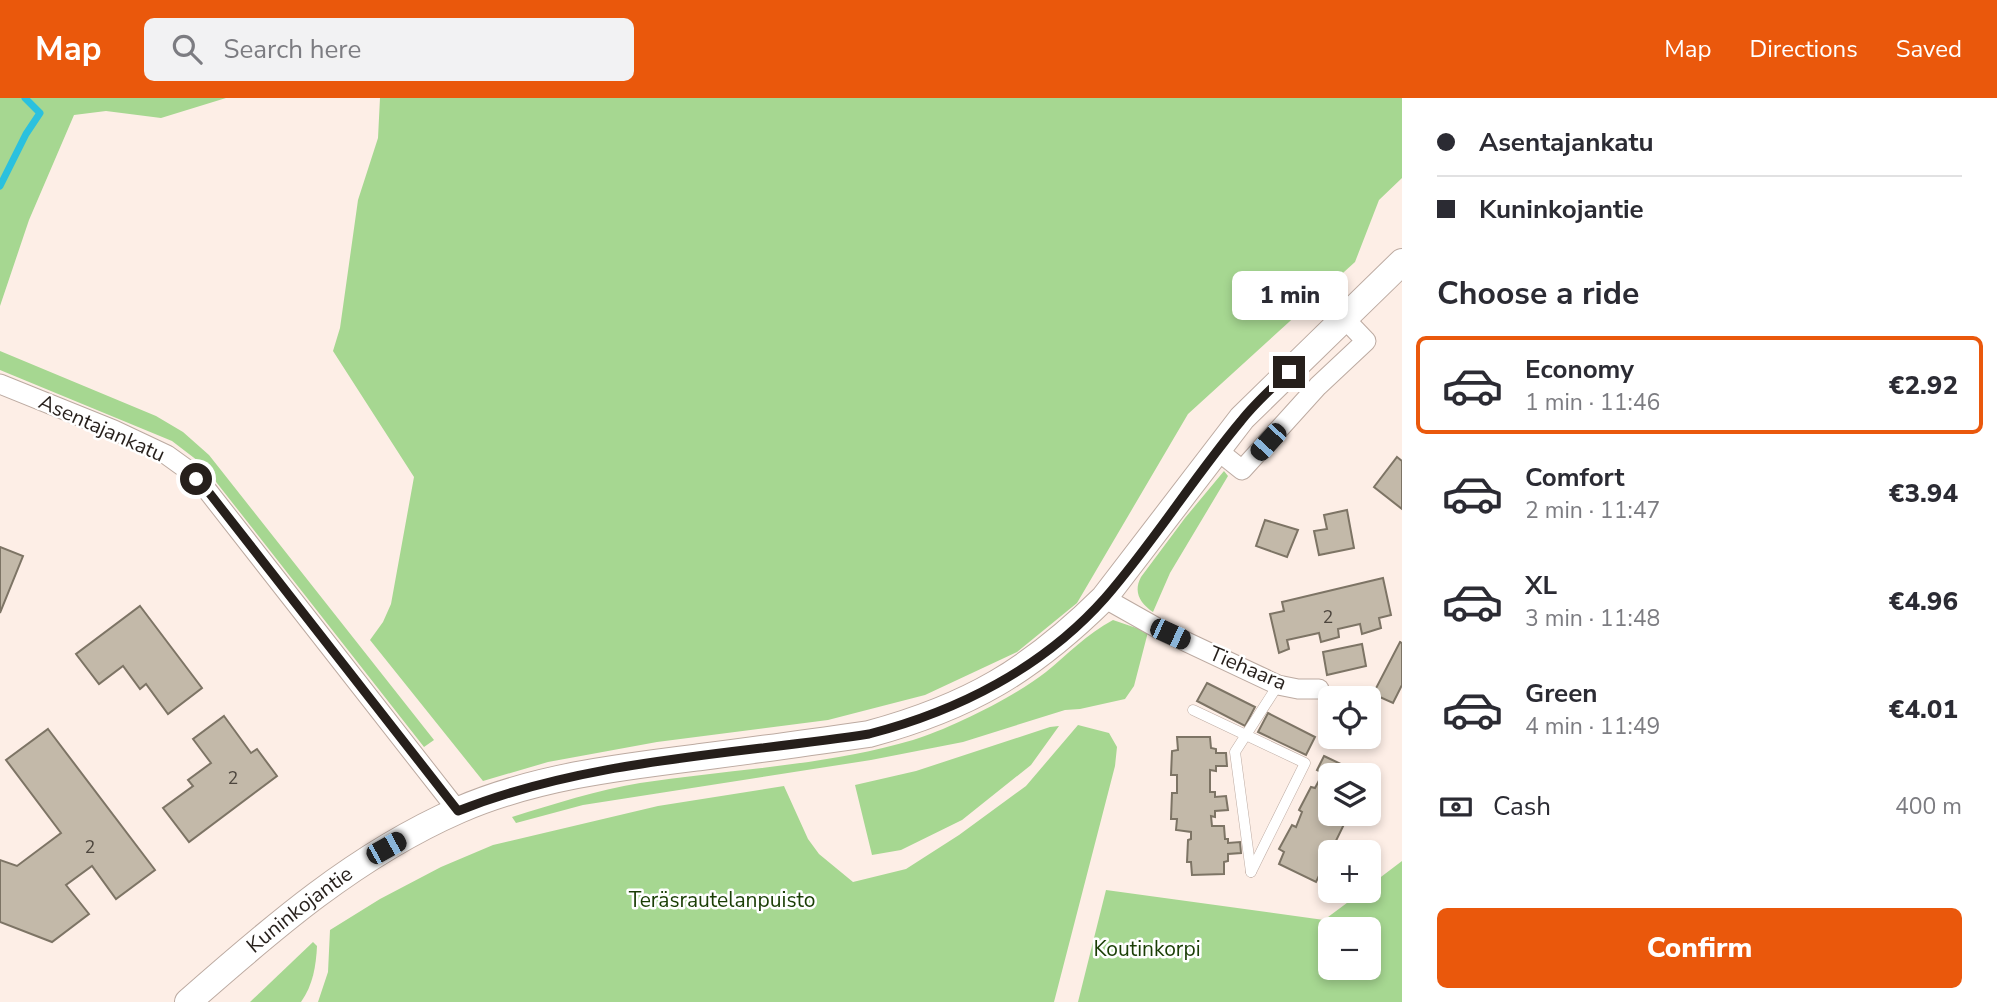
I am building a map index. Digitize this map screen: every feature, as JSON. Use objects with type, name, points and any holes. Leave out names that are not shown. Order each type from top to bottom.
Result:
[{"type":"main road","name":"Kuninkojantie","points":[[188,1002],[251,947],[333,882],[368,858],[458,811],[503,795],[586,774],[869,734],[910,723],[958,704],[1024,668],[1079,623],[1104,598],[1242,418],[1402,262]]},
{"type":"street","name":"Asentajankatu","points":[[0,384],[114,430],[167,455],[185,468],[207,490],[458,811]]},
{"type":"street","name":"Tiehaara","points":[[1104,598],[1159,629],[1278,685],[1318,689]]},
{"type":"lane","points":[[1193,710],[1246,735],[1305,762],[1251,873],[1235,752],[1246,735],[1278,685]]},
{"type":"green space","points":[[0,98],[226,98],[161,118],[106,111],[74,115],[29,220],[0,306]]},
{"type":"green space","points":[[380,98],[1402,98],[1402,178],[1379,200],[1355,262],[1188,414],[1077,603],[1017,652],[925,695],[828,720],[657,742],[548,762],[483,781],[370,640],[383,622],[391,604],[414,477],[333,351],[340,328],[358,200],[378,138]]},
{"type":"green space","points":[[0,351],[156,416],[183,432],[209,455],[434,740],[424,747],[202,464],[172,441],[0,370]]},
{"type":"green space","points":[[1224,471],[1228,476],[1170,573],[1153,612],[1139,597],[1141,577]]},
{"type":"green space","points":[[1113,620],[1148,632],[1134,686],[1125,699],[1065,710],[963,742],[871,760],[583,805],[516,823],[512,817],[624,786],[846,756],[913,740],[963,720],[1018,691]]},
{"type":"green space","name":"Teräsrautelanpuisto","points":[[1078,725],[1109,733],[1117,747],[1115,766],[1054,1002],[318,1002],[328,972],[330,930],[380,899],[441,867],[493,845],[658,806],[784,786],[808,839],[819,854],[853,882],[906,869],[959,835],[1026,786]]},
{"type":"green space","points":[[1059,726],[1031,765],[962,820],[901,850],[872,855],[855,785],[916,771]]},
{"type":"green space","name":"Koutinkorpi","points":[[1402,861],[1402,1002],[1078,1002],[1106,890],[1318,919],[1318,980],[1381,980],[1381,917],[1328,917],[1347,903],[1381,903],[1381,877]]},
{"type":"green space","points":[[313,942],[317,946],[315,968],[301,1002],[250,1002]]},
{"type":"building","points":[[1397,457],[1402,461],[1402,509],[1374,487]]},
{"type":"building","points":[[1347,510],[1354,548],[1319,555],[1314,531],[1327,529],[1324,515]]},
{"type":"building","points":[[1265,520],[1298,530],[1287,557],[1256,546]]},
{"type":"building","points":[[0,547],[23,556],[0,613]]},
{"type":"building","points":[[1383,578],[1391,615],[1379,618],[1381,628],[1362,634],[1360,624],[1338,629],[1339,637],[1321,642],[1319,633],[1287,640],[1289,649],[1279,653],[1270,614],[1284,611],[1282,602]]},
{"type":"building","points":[[140,606],[202,688],[168,714],[146,684],[140,689],[123,666],[99,684],[76,654]]},
{"type":"building","points":[[1400,642],[1402,643],[1402,685],[1393,703],[1381,698],[1381,686],[1377,686]]},
{"type":"building","points":[[1362,644],[1366,666],[1327,675],[1323,652]]},
{"type":"building","points":[[1207,683],[1255,707],[1245,726],[1197,701]]},
{"type":"building","points":[[1268,713],[1315,737],[1306,755],[1258,732]]},
{"type":"building","points":[[224,716],[251,753],[257,749],[277,776],[189,842],[163,808],[193,786],[188,780],[211,763],[193,739]]},
{"type":"building","points":[[48,729],[155,870],[116,899],[92,866],[66,885],[89,914],[52,942],[0,922],[0,860],[17,866],[61,833],[6,760]]},
{"type":"building","points":[[1177,737],[1210,737],[1211,748],[1216,749],[1216,753],[1226,753],[1227,766],[1216,766],[1216,771],[1210,770],[1210,792],[1215,792],[1215,797],[1226,796],[1228,810],[1215,811],[1215,817],[1211,816],[1212,826],[1224,826],[1225,839],[1228,839],[1228,843],[1240,842],[1241,853],[1228,854],[1228,861],[1224,862],[1224,874],[1192,875],[1191,862],[1187,862],[1191,832],[1176,830],[1177,819],[1171,819],[1172,793],[1177,793],[1177,775],[1171,775],[1172,751],[1178,750]]},
{"type":"building","points":[[1324,756],[1339,763],[1320,763]]},
{"type":"building","points":[[1318,782],[1318,826],[1343,826],[1336,840],[1318,840],[1316,882],[1279,864],[1284,852],[1279,849],[1292,825],[1296,827],[1302,812],[1299,810],[1311,787],[1315,788]]},
{"type":"waterway","points":[[0,186],[26,134],[40,113],[25,98]]},
{"type":"route","points":[[196,479],[458,811],[503,795],[634,765],[869,734],[910,723],[958,704],[993,686],[1024,668],[1052,646],[1104,598],[1242,418],[1289,372]]}]
